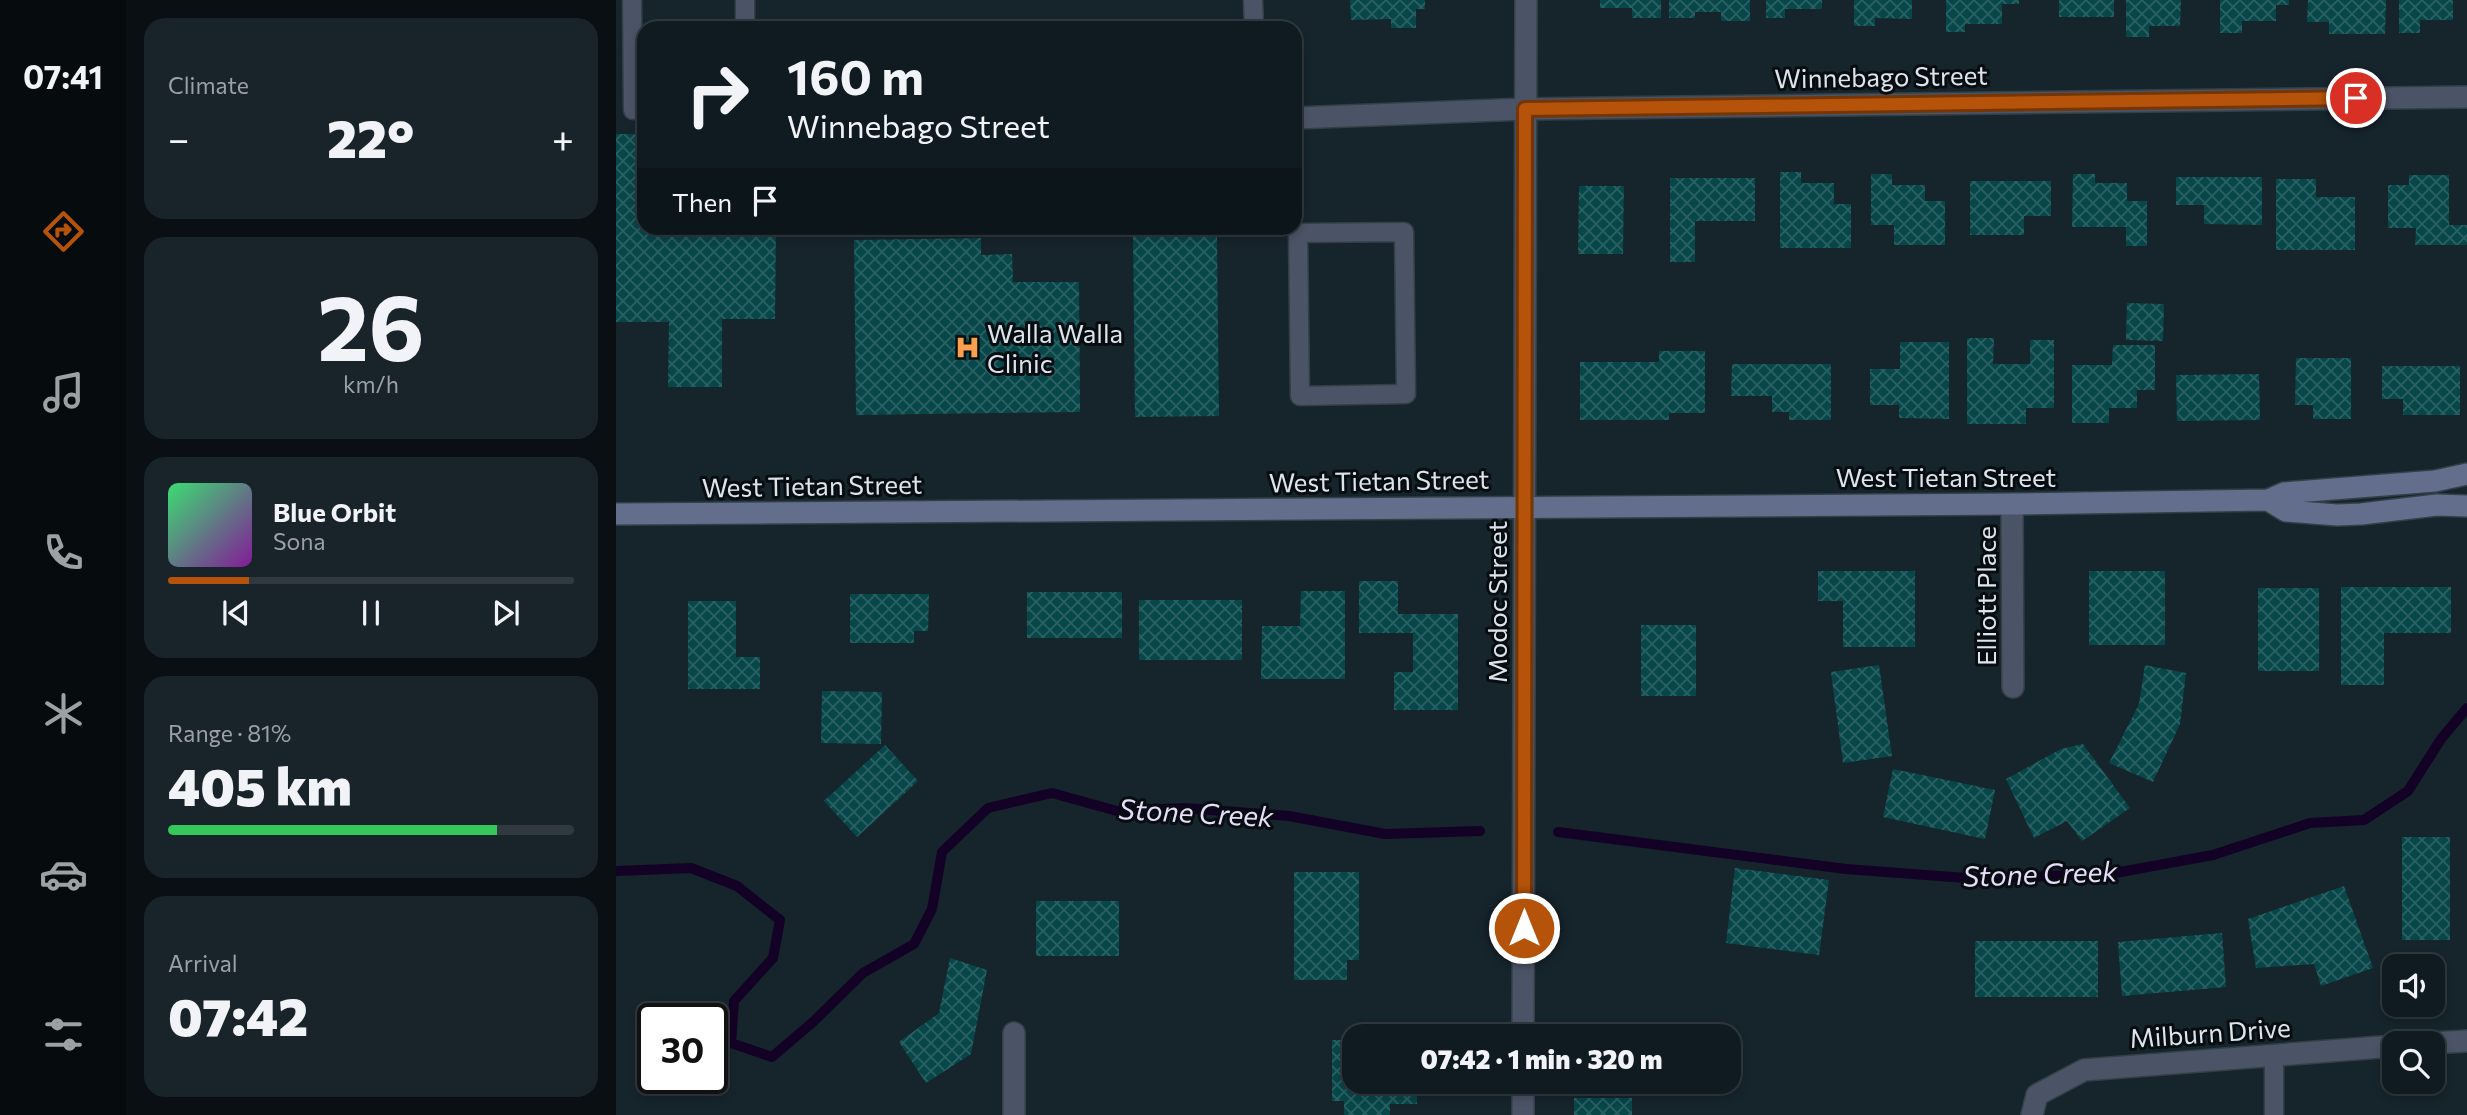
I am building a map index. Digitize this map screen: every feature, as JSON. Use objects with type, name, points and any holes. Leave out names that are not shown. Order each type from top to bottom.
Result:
[{"type":"main road","name":"West Tietan Street","points":[[616,514],[2268,500],[2284,493],[2435,481],[2467,474]]},
{"type":"main road","name":"West Tietan Street","points":[[2268,500],[2286,510],[2337,514],[2361,514],[2437,505],[2467,506]]},
{"type":"street","name":"Modoc Street","points":[[1523,1024],[1526,0]]},
{"type":"street","name":"Winnebago Street","points":[[1302,118],[1525,109],[2467,97]]},
{"type":"street","name":"Elliott Place","points":[[2012,504],[2013,687]]},
{"type":"street","points":[[1014,1033],[1014,1115]]},
{"type":"street","points":[[2445,1042],[2467,1041]]},
{"type":"street","name":"Milburn Drive","points":[[2034,1105],[2084,1070],[2382,1047]]},
{"type":"street","points":[[1523,1094],[1523,1115]]},
{"type":"lane","points":[[631,110],[632,0]]},
{"type":"lane","points":[[745,0],[745,21]]},
{"type":"lane","points":[[1253,0],[1254,21]]},
{"type":"lane","points":[[1291,235],[1300,396],[1406,394],[1404,232],[1302,230]]},
{"type":"lane","points":[[2274,1055],[2274,1115]]},
{"type":"building","points":[[1350,0],[1425,0],[1425,9],[1416,9],[1416,28],[1391,28],[1391,19],[1351,20]]},
{"type":"building","points":[[1600,0],[1661,0],[1661,18],[1632,18],[1632,8],[1600,8]]},
{"type":"building","points":[[1669,0],[1750,0],[1750,21],[1721,21],[1721,12],[1695,12],[1695,18],[1669,18]]},
{"type":"building","points":[[1766,0],[1822,0],[1822,9],[1785,9],[1785,18],[1766,18]]},
{"type":"building","points":[[1854,0],[1912,0],[1912,19],[1875,18],[1875,26],[1854,26]]},
{"type":"building","points":[[1946,0],[2019,0],[2019,4],[2002,4],[2002,24],[1965,24],[1965,32],[1946,32]]},
{"type":"building","points":[[2059,0],[2114,0],[2114,17],[2059,17]]},
{"type":"building","points":[[2126,0],[2181,0],[2180,26],[2149,26],[2149,37],[2126,37]]},
{"type":"building","points":[[2220,0],[2289,0],[2289,5],[2276,5],[2276,21],[2242,21],[2242,33],[2220,33]]},
{"type":"building","points":[[2308,0],[2386,0],[2385,34],[2329,34],[2329,22],[2307,22]]},
{"type":"building","points":[[2399,0],[2453,0],[2453,20],[2420,20],[2420,33],[2399,33]]},
{"type":"building","points":[[616,134],[637,134],[637,235],[776,235],[775,319],[722,319],[722,387],[668,387],[669,322],[616,322]]},
{"type":"building","points":[[1780,172],[1801,172],[1801,183],[1834,183],[1834,204],[1851,204],[1851,248],[1780,248]]},
{"type":"building","points":[[1871,174],[1892,174],[1892,185],[1925,185],[1925,201],[1945,201],[1945,245],[1894,245],[1894,225],[1871,225]]},
{"type":"building","points":[[2073,174],[2095,174],[2095,183],[2127,183],[2127,201],[2147,201],[2147,246],[2126,246],[2126,227],[2072,227]]},
{"type":"building","points":[[2409,175],[2449,175],[2449,225],[2467,225],[2467,245],[2415,245],[2416,228],[2388,228],[2388,185],[2409,185]]},
{"type":"building","points":[[2176,177],[2262,177],[2262,225],[2204,224],[2204,205],[2176,205]]},
{"type":"building","points":[[1670,178],[1755,178],[1755,221],[1695,221],[1695,262],[1670,262]]},
{"type":"building","points":[[2276,179],[2316,179],[2316,197],[2355,197],[2355,250],[2276,250]]},
{"type":"building","points":[[1970,181],[2051,181],[2051,216],[2024,216],[2024,235],[1970,235]]},
{"type":"building","points":[[1579,186],[1624,186],[1623,254],[1578,254]]},
{"type":"building","points":[[1217,236],[1219,416],[1135,417],[1133,237]]},
{"type":"building","name":"Walla Walla Clinic","points":[[981,238],[981,255],[1012,254],[1013,282],[1079,282],[1080,412],[856,415],[854,240]]},
{"type":"building","points":[[2127,303],[2164,304],[2163,341],[2126,340]]},
{"type":"building","points":[[1967,338],[1994,338],[1993,364],[2030,364],[2030,340],[2054,340],[2054,408],[2026,408],[2026,424],[1967,424]]},
{"type":"building","points":[[1900,342],[1949,342],[1949,419],[1899,418],[1899,405],[1870,405],[1870,369],[1900,369]]},
{"type":"building","points":[[2113,345],[2155,345],[2155,390],[2137,390],[2137,408],[2109,408],[2109,423],[2072,423],[2072,365],[2112,365]]},
{"type":"building","points":[[1659,351],[1705,351],[1705,413],[1669,413],[1669,420],[1580,420],[1580,362],[1659,362]]},
{"type":"building","points":[[2296,358],[2351,358],[2351,419],[2313,419],[2313,405],[2295,405]]},
{"type":"building","points":[[1732,364],[1831,364],[1831,420],[1789,420],[1789,412],[1772,412],[1772,396],[1731,396]]},
{"type":"building","points":[[2382,366],[2460,366],[2460,415],[2403,415],[2403,399],[2382,399]]},
{"type":"building","points":[[2259,374],[2260,420],[2177,421],[2176,375]]},
{"type":"building","points":[[1818,571],[1915,571],[1915,647],[1843,647],[1843,601],[1818,601]]},
{"type":"building","points":[[2089,571],[2165,571],[2165,645],[2089,645]]},
{"type":"building","points":[[1359,581],[1398,581],[1398,614],[1458,614],[1458,710],[1394,710],[1394,672],[1413,672],[1413,633],[1359,633]]},
{"type":"building","points":[[2341,587],[2451,587],[2451,633],[2384,633],[2384,685],[2341,685]]},
{"type":"building","points":[[2258,588],[2319,588],[2319,671],[2258,671]]},
{"type":"building","points":[[1301,591],[1345,591],[1345,679],[1261,679],[1262,626],[1300,626]]},
{"type":"building","points":[[1027,592],[1122,592],[1122,638],[1027,638]]},
{"type":"building","points":[[850,594],[929,594],[928,631],[914,631],[914,643],[850,643]]},
{"type":"building","points":[[1139,600],[1242,600],[1242,660],[1139,660]]},
{"type":"building","points":[[688,601],[736,601],[736,657],[760,657],[760,689],[688,689]]},
{"type":"building","points":[[1641,625],[1696,625],[1696,696],[1641,696]]},
{"type":"building","points":[[1879,665],[1892,756],[1843,763],[1831,672]]},
{"type":"building","points":[[2145,665],[2186,673],[2180,724],[2153,782],[2109,763],[2139,704]]},
{"type":"building","points":[[822,691],[882,692],[881,744],[821,743]]},
{"type":"building","points":[[2083,744],[2130,808],[2082,841],[2067,821],[2034,838],[2006,779],[2061,749]]},
{"type":"building","points":[[885,745],[918,781],[857,837],[824,801]]},
{"type":"building","points":[[1893,769],[1995,790],[1985,839],[1883,817]]},
{"type":"building","points":[[2402,837],[2450,837],[2450,940],[2402,940]]},
{"type":"building","points":[[1735,868],[1829,880],[1819,955],[1726,943]]},
{"type":"building","points":[[1294,872],[1359,872],[1359,960],[1347,960],[1347,980],[1294,980]]},
{"type":"building","points":[[2344,886],[2373,968],[2321,986],[2314,964],[2256,968],[2248,919]]},
{"type":"building","points":[[1036,901],[1119,901],[1119,956],[1036,956]]},
{"type":"building","points":[[2222,933],[2226,987],[2122,996],[2118,942]]},
{"type":"building","points":[[1975,941],[2098,941],[2098,997],[1975,997]]},
{"type":"building","points":[[950,958],[987,970],[971,1054],[926,1083],[899,1042],[939,1013]]},
{"type":"building","points":[[1332,1040],[1342,1040],[1342,1094],[1417,1094],[1417,1104],[1390,1104],[1390,1115],[1344,1115],[1344,1101],[1332,1101]]},
{"type":"building","points":[[1574,1098],[1632,1098],[1632,1115],[1574,1115]]},
{"type":"waterway","name":"Stone Creek","points":[[1558,832],[1846,869],[1979,879],[2115,873],[2213,855],[2310,823],[2364,820],[2408,791],[2441,739],[2467,708]]},
{"type":"waterway","name":"Stone Creek","points":[[616,871],[691,868],[737,886],[780,920],[773,958],[734,1001],[731,1043],[772,1057],[863,973],[914,944],[932,909],[942,852],[988,808],[1052,793],[1117,811],[1185,808],[1289,816],[1385,834],[1480,831]]},
{"type":"place","name":"Walla Walla Clinic","points":[[967,347]]},
{"type":"route","points":[[1524,928],[1525,109],[2356,98]]}]
